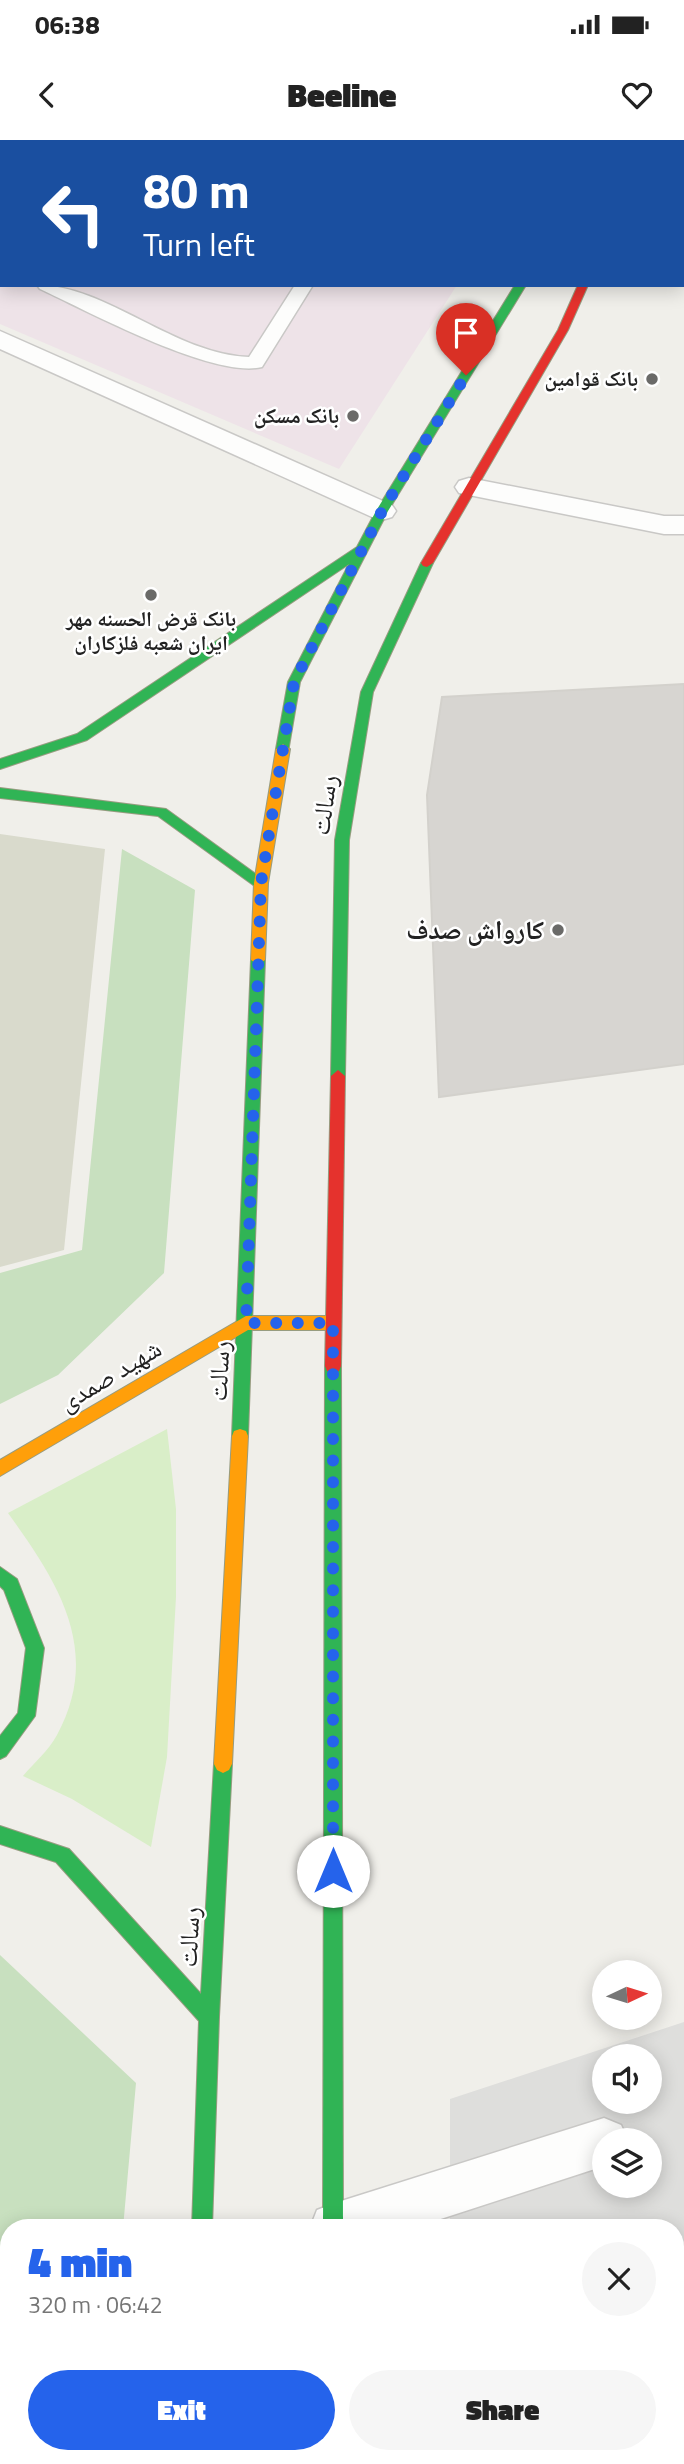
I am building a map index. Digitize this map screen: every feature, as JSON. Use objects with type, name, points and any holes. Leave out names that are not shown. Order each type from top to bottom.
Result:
[{"type":"main road","name":"رسالت","points":[[201,2219],[209,2017],[246,1323],[261,883],[294,682],[382,511],[521,287]]},
{"type":"main road","name":"رسالت","points":[[334,2219],[333,1323],[342,840],[367,692],[435,545],[563,330],[582,287]]},
{"type":"main road","points":[[0,764],[82,737],[363,549]]},
{"type":"main road","points":[[0,793],[161,812],[261,883]]},
{"type":"main road","points":[[246,1323],[333,1323]]},
{"type":"main road","name":"شهید صمدی","points":[[0,1469],[246,1323]]},
{"type":"main road","points":[[0,1576],[11,1585],[35,1648],[26,1716],[0,1750]]},
{"type":"main road","points":[[0,1835],[62,1855],[209,2017]]},
{"type":"street","points":[[0,339],[382,511]]},
{"type":"street","points":[[469,487],[664,524],[684,524]]},
{"type":"street","points":[[362,2219],[592,2145]]},
{"type":"lane","points":[[51,287],[217,358],[228,362],[255,363],[303,287]]},
{"type":"shaded area","points":[[0,287],[456,287],[339,469],[0,324]]},
{"type":"shaded area","points":[[0,834],[105,849],[64,1250],[0,1267]]},
{"type":"shaded area","points":[[684,2022],[684,2219],[450,2219],[450,2099],[592,2052],[592,2114],[662,2114],[662,2044],[617,2044]]},
{"type":"green space","points":[[122,849],[195,890],[164,1273],[58,1375],[0,1404],[0,1273],[82,1250]]},
{"type":"green space","points":[[167,1429],[176,1509],[176,1597],[167,1757],[151,1847],[72,1799],[23,1776],[54,1741],[70,1704],[76,1674],[75,1645],[57,1591],[43,1564],[8,1513]]},
{"type":"green space","points":[[0,1955],[136,2083],[124,2219],[0,2219]]},
{"type":"building","name":"کارواش صدف","points":[[684,684],[684,1064],[439,1097],[427,795],[442,697]]},
{"type":"traffic: fast","points":[[283,749],[294,682],[382,511],[520,287]]},
{"type":"traffic: fast","points":[[0,764],[82,737],[363,549]]},
{"type":"traffic: fast","points":[[338,1076],[342,840],[367,692],[427,563]]},
{"type":"traffic: fast","points":[[0,793],[161,812],[261,883]]},
{"type":"traffic: fast","points":[[240,1436],[258,960]]},
{"type":"traffic: fast","points":[[333,1366],[333,2219]]},
{"type":"traffic: fast","points":[[0,1575],[11,1585],[35,1648],[26,1716],[0,1750]]},
{"type":"traffic: fast","points":[[202,2219],[209,2017],[223,1764]]},
{"type":"traffic: fast","points":[[0,1835],[62,1855],[209,2017]]},
{"type":"traffic: slow","points":[[258,960],[261,883],[283,749]]},
{"type":"traffic: slow","points":[[0,1469],[246,1323],[333,1323]]},
{"type":"traffic: slow","points":[[223,1764],[240,1436]]},
{"type":"traffic: jam","points":[[427,563],[563,330],[582,287]]},
{"type":"traffic: jam","points":[[333,1366],[338,1076]]},
{"type":"place","name":"بانک قوامین","points":[[652,379]]},
{"type":"place","name":"بانک مسکن","points":[[353,416]]},
{"type":"place","name":"بانک قرض الحسنه مهر ایران شعبه فلزکاران","points":[[151,595]]},
{"type":"place","name":"کارواش صدف","points":[[558,930]]},
{"type":"route","points":[[333,1871],[333,1323],[246,1323],[261,883],[294,682],[382,511],[466,375]]}]
